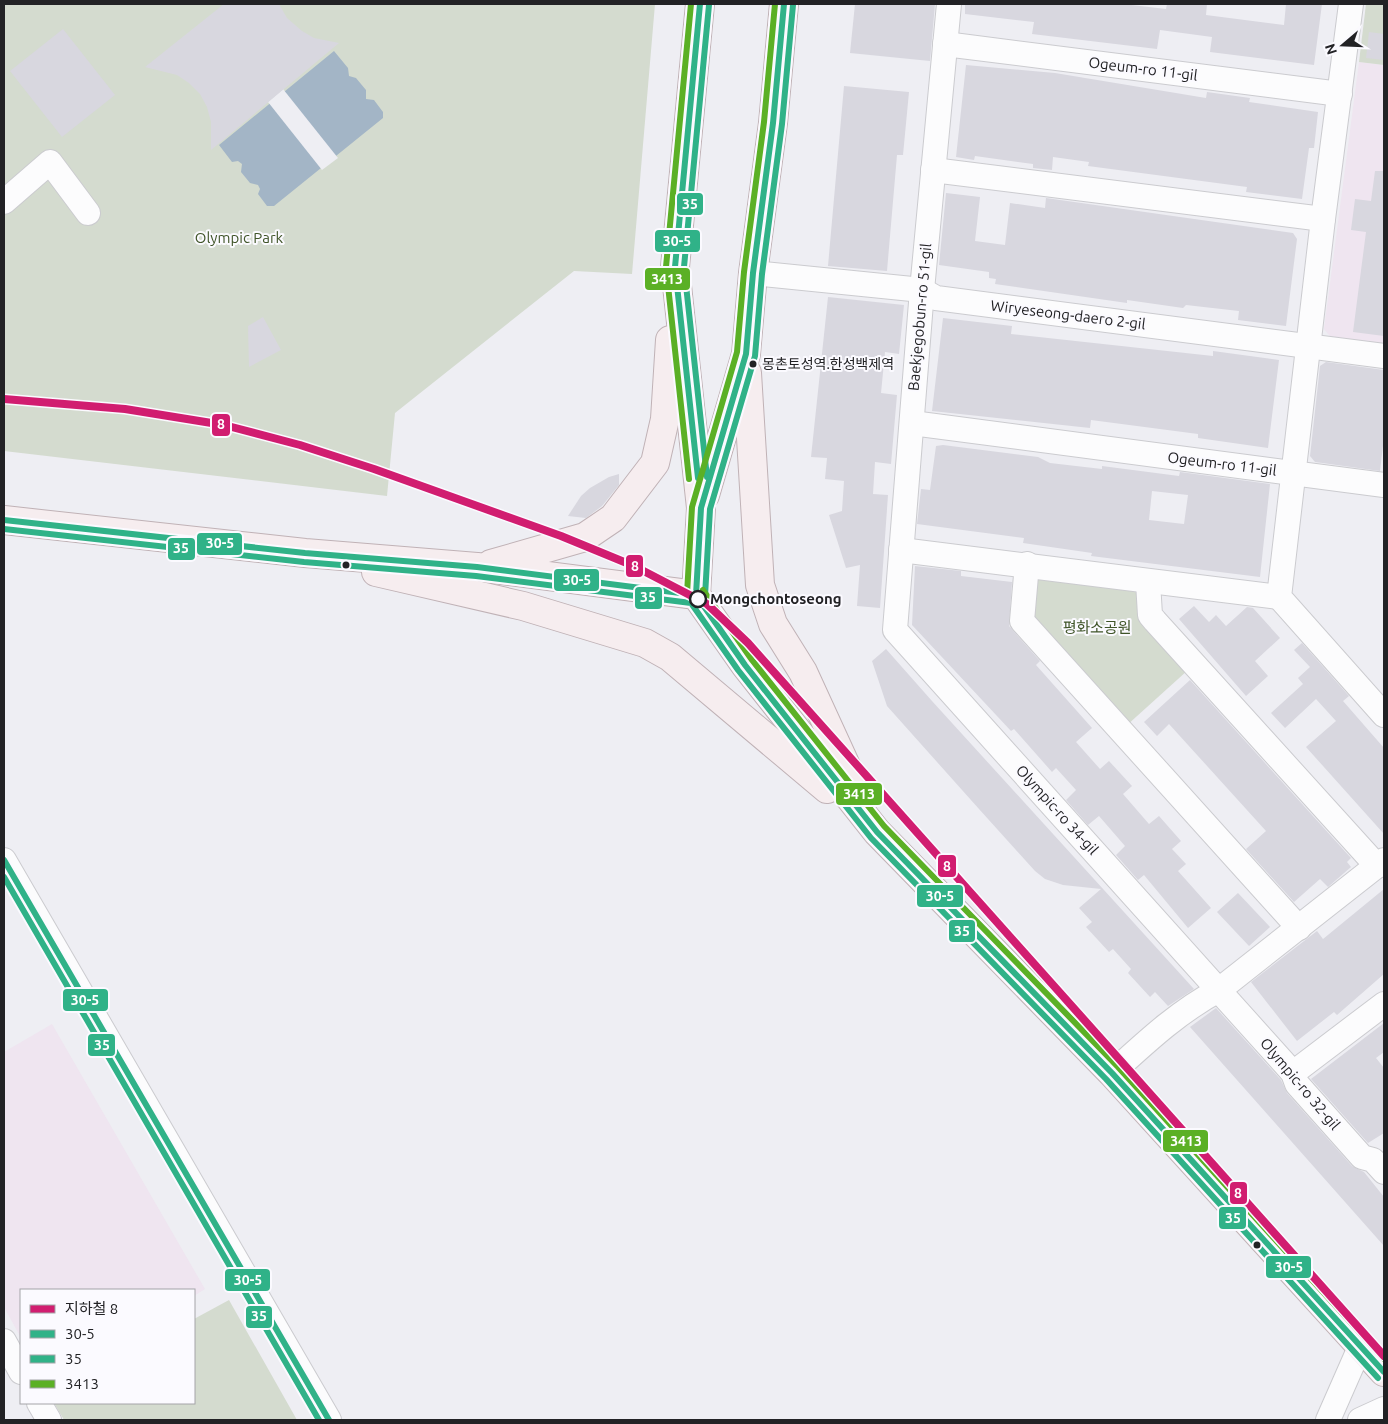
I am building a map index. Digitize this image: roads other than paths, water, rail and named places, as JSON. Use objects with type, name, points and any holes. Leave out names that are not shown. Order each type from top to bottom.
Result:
[{"type":"main road","points":[[477,567],[585,537],[613,518],[654,463],[664,419],[675,267],[700,4]]},
{"type":"main road","points":[[784,4],[773,123],[753,274],[746,354],[760,585],[773,624],[803,672],[877,832]]},
{"type":"main road","points":[[675,267],[701,508],[696,595],[745,665],[877,832]]},
{"type":"main road","points":[[701,508],[746,354]]},
{"type":"main road","points":[[4,520],[305,553],[477,567],[696,595]]},
{"type":"main road","points":[[305,553],[416,583],[522,606],[645,643],[670,657],[755,726],[877,832],[1112,1073],[1384,1372]]},
{"type":"street","name":"Baekjegobun-ro 51-gil","points":[[895,630],[922,290],[949,4]]},
{"type":"street","name":"Ogeum-ro 11-gil","points":[[1279,597],[1323,219],[1351,4]]},
{"type":"street","name":"Ogeum-ro 11-gil","points":[[945,44],[1340,94]]},
{"type":"street","points":[[4,202],[50,162],[88,213]]},
{"type":"street","points":[[933,170],[1323,219]]},
{"type":"street","name":"Wiryeseong-daero 2-gil","points":[[753,274],[922,290],[936,298],[1384,356]]},
{"type":"street","name":"Ogeum-ro 11-gil","points":[[912,423],[1294,473]]},
{"type":"street","points":[[1294,473],[1384,484]]},
{"type":"street","points":[[901,550],[1027,564],[1148,582],[1279,597],[1384,715]]},
{"type":"street","points":[[1027,564],[1022,621],[1299,928]]},
{"type":"street","points":[[1112,1073],[1194,1002],[1220,990],[1380,863],[1155,621],[1150,614],[1148,582]]},
{"type":"street","name":"Olympic-ro 34-gil","points":[[895,630],[1220,990]]},
{"type":"street","points":[[4,860],[328,1420]]},
{"type":"street","name":"Olympic-ro 32-gil","points":[[1220,990],[1293,1073],[1297,1084],[1362,1157],[1381,1161]]},
{"type":"street","points":[[1293,1073],[1384,1004]]},
{"type":"street","points":[[4,1341],[20,1370]]},
{"type":"street","points":[[1328,1420],[1361,1345]]},
{"type":"street","points":[[40,1404],[49,1420]]},
{"type":"street","points":[[1360,1420],[1384,1409]]},
{"type":"water","points":[[334,51],[348,68],[349,76],[356,78],[366,90],[366,99],[374,100],[383,112],[383,118],[274,206],[267,206],[258,194],[260,189],[258,185],[250,183],[241,172],[242,164],[238,161],[232,162],[219,145]]},
{"type":"metro line","name":"8","points":[[4,399],[125,409],[224,425],[300,445],[374,469],[561,536],[634,566],[707,604],[748,643],[1384,1356]]},
{"type":"place","name":"몽촌토성역.한성백제역","points":[[753,364]]},
{"type":"place","name":"Mongchontoseong","points":[[698,599]]},
{"type":"park label","name":"Olympic Park","points":[[239,238]]},
{"type":"park label","name":"평화소공원","points":[[1097,628]]}]
